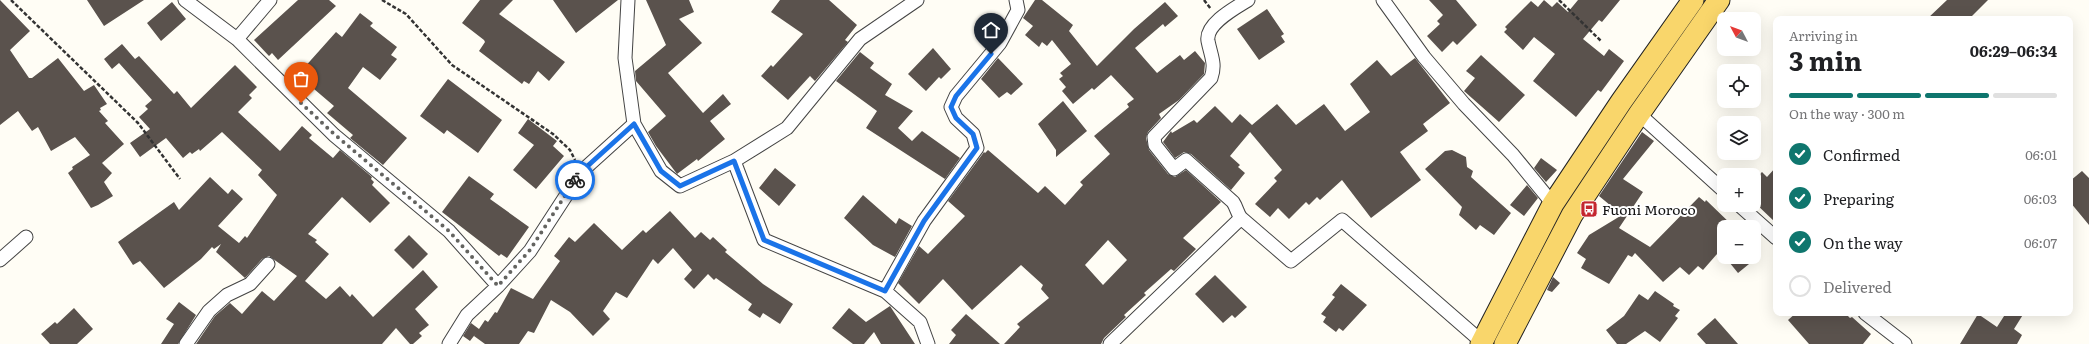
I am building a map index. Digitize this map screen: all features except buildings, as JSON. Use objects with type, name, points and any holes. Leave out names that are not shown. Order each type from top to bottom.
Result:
[{"type":"main road","points":[[1481,343],[1553,204],[1621,102],[1693,0]]},
{"type":"main road","points":[[1505,344],[1572,215],[1639,114],[1719,0]]},
{"type":"street","points":[[185,0],[237,39],[334,134],[449,231],[498,286]]},
{"type":"street","points":[[237,39],[270,0]]},
{"type":"street","points":[[628,0],[625,58],[634,124],[661,171],[680,186],[734,161],[787,128],[860,39],[917,0]]},
{"type":"street","points":[[885,291],[924,221],[977,148],[973,134],[956,118],[951,107],[956,96],[1000,43],[1018,10],[1016,0]]},
{"type":"street","points":[[1248,0],[1219,19],[1209,33],[1208,40],[1214,61],[1214,70],[1211,78],[1154,137],[1155,145],[1174,170],[1186,160],[1233,202],[1236,206],[1236,212],[1241,218],[1291,261],[1342,220],[1481,343]]},
{"type":"street","points":[[1383,0],[1424,57],[1464,104],[1514,155],[1553,204]]},
{"type":"street","points":[[1639,114],[1717,185]]},
{"type":"street","points":[[449,344],[466,315],[498,286],[530,250],[582,171],[634,124]]},
{"type":"street","points":[[734,161],[764,240],[885,291],[920,322],[928,344]]},
{"type":"street","points":[[1747,212],[1773,235]]},
{"type":"street","points":[[1110,344],[1241,218]]},
{"type":"street","points":[[0,260],[26,237]]},
{"type":"street","points":[[186,344],[209,311],[226,295],[250,284],[268,264]]},
{"type":"street","points":[[1868,316],[1905,344]]},
{"type":"path","points":[[11,0],[138,123],[180,179]]},
{"type":"path","points":[[382,0],[406,14],[452,65],[552,134],[570,150],[582,171]]},
{"type":"path","points":[[1558,0],[1600,41]]},
{"type":"way so far","points":[[301,103],[334,134],[449,231],[498,286],[530,250],[575,180]]},
{"type":"place","name":"Fuoni Moroco","points":[[1589,209]]},
{"type":"route","points":[[575,180],[582,171],[634,124],[661,171],[680,186],[734,161],[764,240],[885,291],[924,221],[977,148],[973,134],[956,118],[951,107],[956,96],[991,54]]}]
